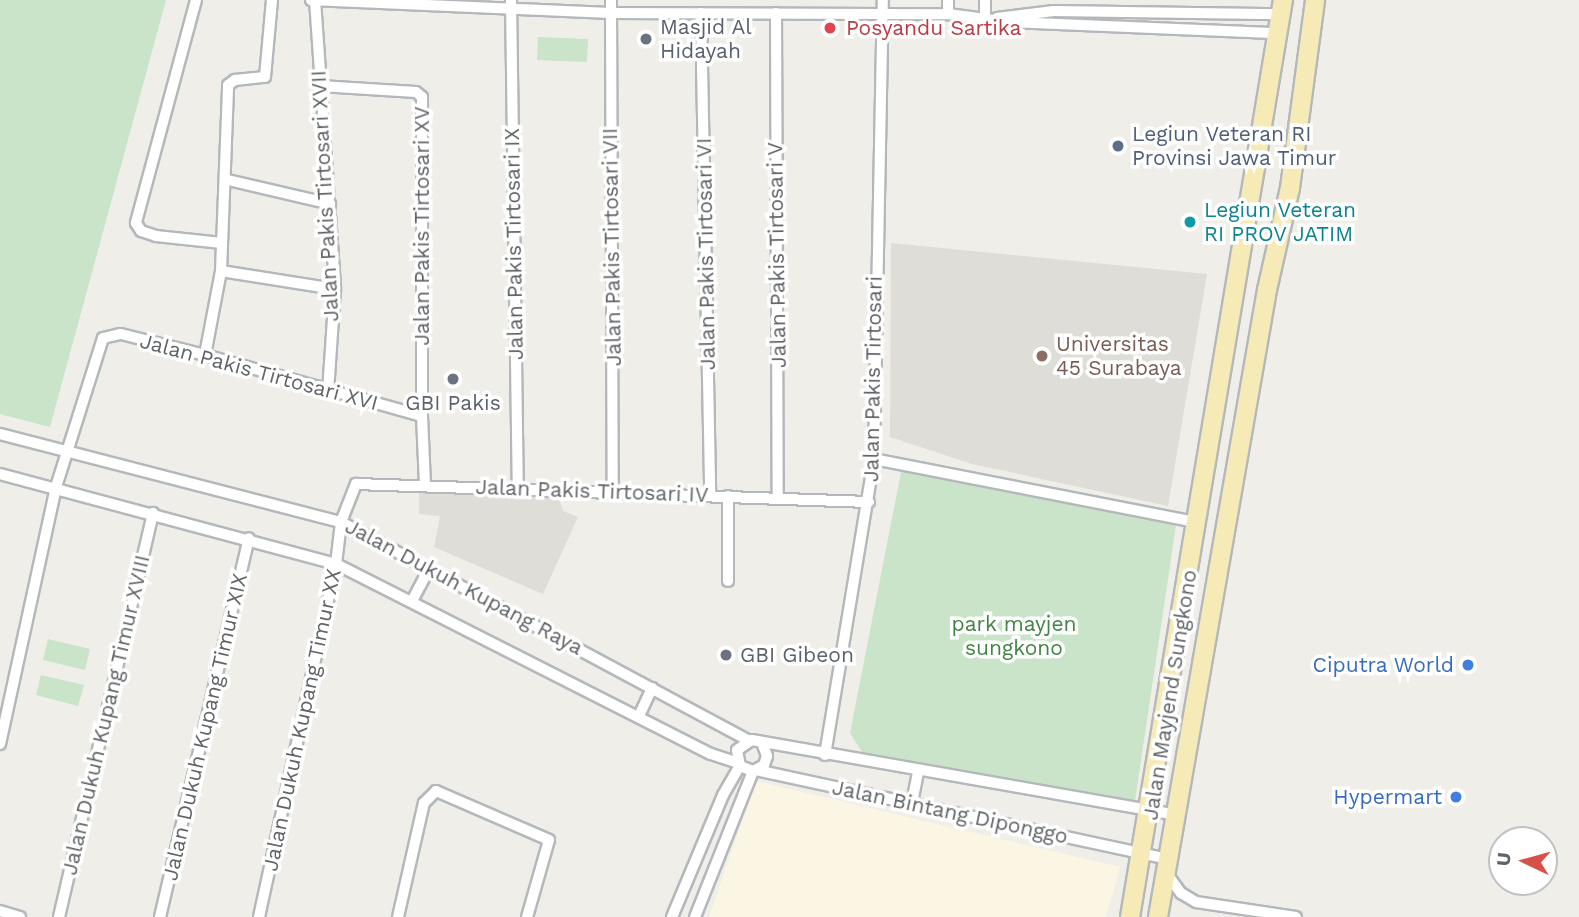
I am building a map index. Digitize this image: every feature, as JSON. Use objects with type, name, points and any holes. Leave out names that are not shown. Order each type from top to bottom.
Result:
[{"type":"main road","name":"Jalan Mayjend Sungkono","points":[[1158,917],[1267,290],[1290,188],[1315,0]]},
{"type":"main road","name":"Jalan Mayjend Sungkono","points":[[1130,917],[1144,855],[1282,7]]},
{"type":"street","points":[[196,0],[136,223],[141,231],[156,236],[222,243]]},
{"type":"street","points":[[205,355],[221,271],[228,180],[228,85],[235,80],[264,78],[272,0]]},
{"type":"street","points":[[314,0],[510,5],[611,13],[948,14],[997,18],[1010,22],[1278,33]]},
{"type":"street","name":"Jalan Pakis Tirtosari XVII","points":[[314,0],[335,289],[328,391]]},
{"type":"street","name":"Jalan Pakis Tirtosari VII","points":[[611,0],[613,493]]},
{"type":"street","points":[[676,0],[676,12]]},
{"type":"street","points":[[743,0],[743,14]]},
{"type":"street","points":[[810,0],[810,12]]},
{"type":"street","name":"Jalan Pakis Tirtosari","points":[[825,755],[874,459],[883,0]]},
{"type":"street","points":[[948,0],[948,14]]},
{"type":"street","points":[[985,0],[985,17]]},
{"type":"street","name":"Jalan Pakis Tirtosari IX","points":[[510,5],[518,487]]},
{"type":"street","points":[[997,18],[1054,5],[1136,5],[1253,14],[1282,7]]},
{"type":"street","name":"Jalan Pakis Tirtosari VI","points":[[701,13],[710,495]]},
{"type":"street","name":"Jalan Pakis Tirtosari V","points":[[776,13],[778,496]]},
{"type":"street","points":[[1252,31],[1253,14]]},
{"type":"street","name":"Jalan Pakis Tirtosari XV","points":[[320,86],[416,92],[422,97],[422,416]]},
{"type":"street","points":[[228,180],[330,204]]},
{"type":"street","points":[[221,271],[335,289]]},
{"type":"street","name":"Jalan Pakis Tirtosari XVI","points":[[68,450],[103,338],[121,334],[422,416]]},
{"type":"street","points":[[422,416],[425,485]]},
{"type":"street","name":"Jalan Dukuh Kupang Raya","points":[[0,434],[341,522],[430,567],[748,740]]},
{"type":"street","points":[[0,744],[56,487],[68,450]]},
{"type":"street","points":[[874,459],[1198,529]]},
{"type":"street","name":"Jalan Dukuh Kupang Raya","points":[[0,474],[249,538],[337,564],[740,765]]},
{"type":"street","name":"Jalan Pakis Tirtosari IV","points":[[341,522],[356,484],[778,496],[869,502]]},
{"type":"street","points":[[728,496],[728,581]]},
{"type":"street","name":"Jalan Dukuh Kupang Timur XVIII","points":[[59,917],[153,513]]},
{"type":"street","name":"Jalan Dukuh Kupang Timur XX","points":[[259,917],[337,564],[341,522]]},
{"type":"street","name":"Jalan Dukuh Kupang Timur XIX","points":[[160,917],[249,538]]},
{"type":"street","points":[[412,601],[430,567]]},
{"type":"street","points":[[639,716],[652,688]]},
{"type":"street","points":[[672,917],[723,795],[740,765],[737,750],[748,740],[763,745],[766,760],[754,770],[695,917]]},
{"type":"street","name":"Jalan Bintang Diponggo","points":[[763,745],[1177,815]]},
{"type":"street","points":[[740,765],[754,770]]},
{"type":"street","name":"Jalan Bintang Diponggo","points":[[754,770],[1144,855],[1168,866]]},
{"type":"street","points":[[912,803],[918,772]]},
{"type":"street","points":[[398,917],[424,803],[431,792],[442,792],[549,841],[527,917]]},
{"type":"street","points":[[1168,866],[1181,893],[1196,902],[1296,917]]},
{"type":"street","points":[[0,911],[20,917]]},
{"type":"shaded area","name":"Universitas 45 Surabaya","points":[[891,243],[1207,274],[1168,506],[972,464],[890,437]]},
{"type":"shaded area","points":[[419,488],[490,490],[559,499],[563,511],[578,517],[543,594],[434,547],[440,516],[419,514]]},
{"type":"shaded area","points":[[756,781],[1120,867],[1106,917],[709,917]]},
{"type":"green space","points":[[0,0],[166,0],[50,427],[0,414]]},
{"type":"green space","points":[[538,37],[588,39],[587,62],[537,60]]},
{"type":"green space","name":"park mayjen sungkono","points":[[902,467],[1176,525],[1135,801],[862,752],[850,733]]},
{"type":"green space","points":[[48,639],[90,649],[85,670],[43,660]]},
{"type":"green space","points":[[41,675],[84,685],[78,706],[36,695]]},
{"type":"place","name":"Posyandu Sartika","points":[[830,28]]},
{"type":"place","name":"Masjid Al Hidayah","points":[[646,39]]},
{"type":"place","name":"Legiun Veteran RI Provinsi Jawa Timur","points":[[1118,146]]},
{"type":"place","name":"Legiun Veteran RI PROV JATIM","points":[[1190,222]]},
{"type":"place","name":"Universitas 45 Surabaya","points":[[1042,356]]},
{"type":"place","name":"GBI Pakis","points":[[453,379]]},
{"type":"place","name":"GBI Gibeon","points":[[726,655]]},
{"type":"place","name":"Ciputra World","points":[[1468,665]]},
{"type":"place","name":"Hypermart","points":[[1456,797]]}]
